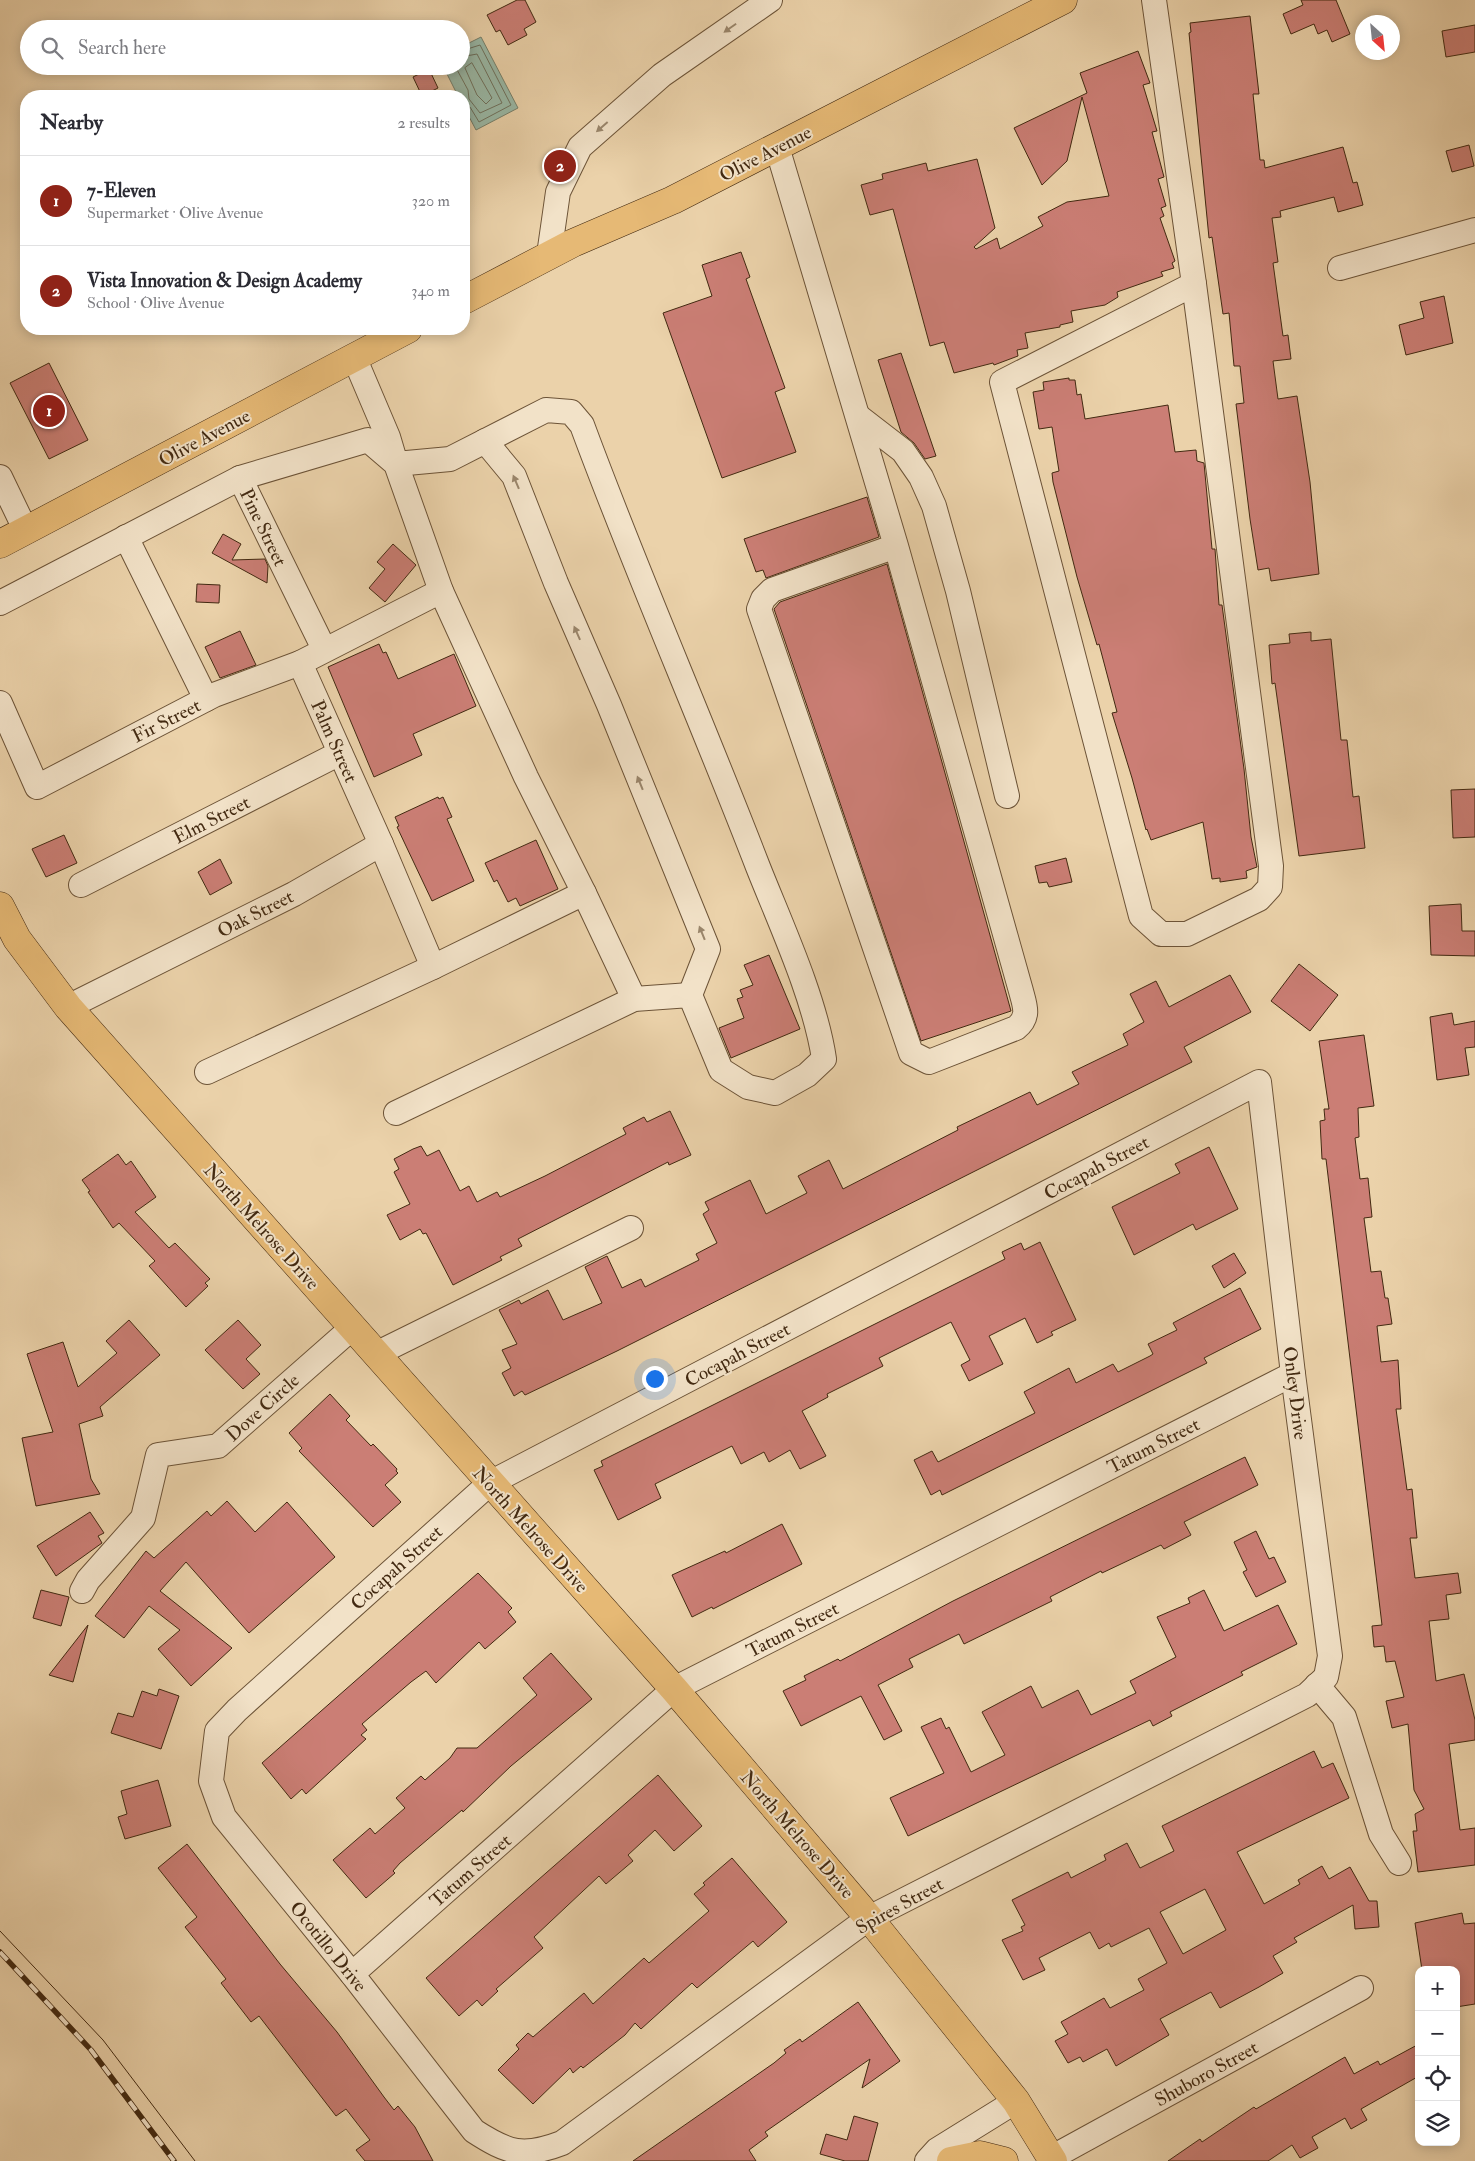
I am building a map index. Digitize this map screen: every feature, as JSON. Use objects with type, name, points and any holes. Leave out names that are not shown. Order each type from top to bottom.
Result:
[{"type":"main road","name":"Olive Avenue","points":[[470,297],[548,255],[673,200],[1063,0]]},
{"type":"main road","name":"Olive Avenue","points":[[0,544],[396,335]]},
{"type":"main road","name":"North Melrose Drive","points":[[0,906],[18,939],[68,1007],[674,1689],[869,1918],[1016,2101],[1052,2160]]},
{"type":"main road","points":[[951,2161],[980,2155],[1004,2161]]},
{"type":"street","points":[[548,255],[558,192],[580,147],[662,75],[770,0]]},
{"type":"street","points":[[1154,0],[1194,284],[1271,866],[1270,887],[1259,899],[1187,934],[1161,934],[1141,916],[1002,382],[1194,284]]},
{"type":"street","points":[[777,147],[859,417],[896,546],[1026,1012],[1023,1022],[1016,1028],[929,1062],[912,1054],[759,609],[763,599],[772,590],[896,546]]},
{"type":"street","points":[[1340,268],[1475,230]]},
{"type":"street","points":[[354,357],[388,437],[441,591],[526,777],[634,999]]},
{"type":"street","points":[[240,478],[368,440],[396,464],[450,459],[485,441],[546,410],[571,412],[582,425],[618,521],[732,799],[821,1035],[824,1059],[808,1075],[775,1092],[748,1087],[721,1070],[690,994],[708,949],[609,705],[556,583],[514,476],[485,441]]},
{"type":"street","points":[[859,417],[903,452],[921,477],[934,506],[958,591],[1007,796]]},
{"type":"street","points":[[0,477],[26,531]]},
{"type":"street","name":"Pine Street","points":[[0,603],[240,478],[324,649]]},
{"type":"street","points":[[126,537],[206,699]]},
{"type":"street","points":[[300,663],[324,649],[441,591]]},
{"type":"street","name":"Fir Street","points":[[0,703],[37,787],[206,699],[300,663]]},
{"type":"street","name":"Palm Street","points":[[300,663],[381,844],[433,967]]},
{"type":"street","name":"Elm Street","points":[[81,885],[340,753]]},
{"type":"street","name":"Oak Street","points":[[68,1007],[294,894],[381,844]]},
{"type":"street","points":[[207,1072],[433,967],[584,893]]},
{"type":"street","points":[[396,1112],[634,999],[690,994]]},
{"type":"street","name":"Onley Drive","points":[[1259,1082],[1293,1374],[1330,1656],[1326,1677],[1312,1690]]},
{"type":"street","name":"Cocapah Street","points":[[237,1710],[490,1483],[1259,1082]]},
{"type":"street","points":[[376,1354],[631,1228]]},
{"type":"street","name":"Dove Circle","points":[[82,1590],[88,1580],[143,1518],[158,1455],[218,1446],[352,1328]]},
{"type":"street","name":"Tatum Street","points":[[352,1974],[674,1689],[1293,1374]]},
{"type":"street","points":[[1312,1690],[1344,1717],[1381,1834],[1399,1863]]},
{"type":"street","name":"Spires Street","points":[[517,2156],[538,2152],[562,2143],[869,1918],[1312,1690]]},
{"type":"street","name":"Ocotillo Drive","points":[[237,1710],[217,1731],[211,1781],[224,1817],[352,1974],[474,2131],[500,2148],[517,2156]]},
{"type":"street","name":"Shuboro Street","points":[[1052,2160],[1361,1988]]},
{"type":"street","points":[[927,2161],[937,2150],[1016,2101]]},
{"type":"water","points":[[481,37],[518,108],[476,130],[470,118],[470,90],[455,90],[448,75],[470,75],[470,42]]},
{"type":"building","points":[[517,0],[525,0],[536,22],[524,29],[527,35],[508,45],[500,30],[496,32],[487,15]]},
{"type":"building","points":[[1301,0],[1336,0],[1350,34],[1332,42],[1327,30],[1318,34],[1314,24],[1291,34],[1283,14],[1303,5]]},
{"type":"building","points":[[1250,16],[1259,94],[1253,94],[1260,160],[1264,160],[1265,168],[1343,147],[1353,183],[1357,182],[1363,205],[1338,212],[1334,197],[1280,211],[1281,217],[1272,218],[1278,262],[1273,263],[1283,336],[1288,335],[1291,359],[1273,361],[1278,399],[1297,396],[1310,482],[1319,574],[1271,581],[1269,568],[1258,570],[1250,519],[1236,404],[1244,403],[1240,366],[1234,366],[1229,313],[1223,314],[1212,237],[1209,238],[1189,33],[1191,32],[1190,23]]},
{"type":"building","points":[[1475,25],[1475,52],[1446,57],[1442,31]]},
{"type":"building","points":[[1138,51],[1150,83],[1143,85],[1157,131],[1152,132],[1164,177],[1158,179],[1166,206],[1161,208],[1164,216],[1160,218],[1175,261],[1172,263],[1174,268],[1161,272],[1163,276],[1117,292],[1118,297],[1105,305],[1071,311],[1073,322],[1060,325],[1060,327],[1025,333],[1028,348],[1017,350],[1018,356],[994,365],[993,363],[954,373],[944,342],[930,346],[893,209],[870,215],[861,185],[883,179],[882,174],[926,163],[928,171],[977,159],[995,228],[974,247],[976,249],[997,238],[1000,249],[1043,226],[1038,217],[1067,202],[1109,196],[1082,97],[1067,161],[1042,185],[1014,128],[1087,93],[1080,73]]},
{"type":"building","points":[[417,75],[432,75],[438,88],[434,90],[419,90],[413,77]]},
{"type":"building","points":[[1469,145],[1474,166],[1452,172],[1446,151]]},
{"type":"building","points":[[741,252],[750,277],[746,279],[785,388],[775,392],[796,452],[722,478],[663,313],[712,296],[702,265]]},
{"type":"building","points":[[1444,296],[1453,343],[1406,355],[1399,325],[1424,318],[1420,302]]},
{"type":"building","points":[[901,353],[936,456],[925,459],[914,443],[901,432],[878,360]]},
{"type":"building","points":[[49,363],[88,440],[49,459],[10,383]]},
{"type":"building","points":[[1069,378],[1069,380],[1075,380],[1077,395],[1081,394],[1085,419],[1168,405],[1175,452],[1196,450],[1197,461],[1204,463],[1212,549],[1215,549],[1219,605],[1222,605],[1251,837],[1257,867],[1246,871],[1247,878],[1220,882],[1220,878],[1212,879],[1203,822],[1151,840],[1146,830],[1112,713],[1117,712],[1099,644],[1097,645],[1077,577],[1053,482],[1052,473],[1059,471],[1052,427],[1039,429],[1033,392],[1044,390],[1043,382]]},
{"type":"building","points":[[867,497],[879,537],[766,578],[763,570],[756,572],[744,539]]},
{"type":"building","points":[[223,534],[241,544],[232,560],[265,559],[268,566],[267,583],[212,553]]},
{"type":"building","points":[[393,544],[416,565],[385,602],[369,588],[385,569],[377,562]]},
{"type":"building","points":[[887,564],[1011,1011],[921,1041],[774,609],[780,602]]},
{"type":"building","points":[[197,584],[220,585],[219,603],[196,602]]},
{"type":"building","points":[[240,631],[256,665],[220,678],[205,647]]},
{"type":"building","points":[[1311,632],[1311,641],[1331,639],[1341,740],[1347,740],[1353,797],[1359,796],[1365,848],[1299,856],[1275,683],[1272,684],[1269,645],[1290,643],[1289,634]]},
{"type":"building","points":[[379,644],[383,653],[386,652],[398,679],[454,654],[476,706],[413,734],[422,755],[374,777],[328,667]]},
{"type":"building","points":[[1475,789],[1475,837],[1453,838],[1451,790]]},
{"type":"building","points":[[438,797],[439,799],[443,797],[452,817],[447,819],[474,881],[432,901],[397,827],[399,826],[395,817]]},
{"type":"building","points":[[64,835],[77,863],[46,877],[32,849]]},
{"type":"building","points":[[536,840],[558,889],[520,906],[516,898],[508,902],[497,880],[494,882],[485,863]]},
{"type":"building","points":[[1066,858],[1072,882],[1049,887],[1047,882],[1039,883],[1035,866]]},
{"type":"building","points":[[220,859],[232,883],[210,895],[198,872]]},
{"type":"building","points":[[1461,904],[1462,931],[1475,931],[1475,956],[1431,955],[1429,906]]},
{"type":"building","points":[[769,955],[800,1029],[731,1058],[719,1028],[744,1018],[737,999],[743,997],[740,990],[753,985],[744,965]]},
{"type":"building","points":[[1299,964],[1338,995],[1310,1031],[1271,1001]]},
{"type":"building","points":[[1230,975],[1251,1012],[1184,1047],[1192,1062],[617,1351],[525,1395],[522,1391],[514,1396],[502,1373],[511,1368],[502,1350],[517,1344],[499,1310],[519,1300],[521,1304],[548,1290],[563,1320],[602,1303],[585,1267],[607,1256],[622,1288],[641,1279],[645,1287],[699,1260],[696,1254],[717,1243],[703,1214],[709,1210],[705,1202],[750,1180],[766,1214],[807,1193],[798,1176],[829,1160],[843,1189],[958,1130],[957,1127],[1030,1092],[1037,1105],[1079,1084],[1072,1072],[1128,1045],[1123,1034],[1144,1022],[1130,994],[1156,981],[1169,1007]]},
{"type":"building","points":[[1452,1013],[1454,1025],[1475,1021],[1475,1047],[1465,1048],[1469,1075],[1437,1080],[1430,1017]]},
{"type":"building","points":[[1364,1035],[1374,1106],[1358,1108],[1359,1137],[1355,1138],[1360,1179],[1368,1178],[1372,1217],[1364,1218],[1371,1272],[1381,1271],[1385,1298],[1388,1298],[1392,1324],[1377,1326],[1381,1362],[1398,1360],[1401,1409],[1396,1409],[1407,1490],[1412,1489],[1417,1538],[1410,1538],[1415,1578],[1458,1573],[1461,1593],[1446,1595],[1449,1619],[1429,1621],[1436,1681],[1464,1674],[1475,1720],[1475,1740],[1449,1744],[1460,1830],[1475,1828],[1475,1865],[1418,1872],[1413,1831],[1417,1831],[1415,1814],[1424,1809],[1414,1790],[1408,1724],[1392,1728],[1386,1701],[1404,1697],[1395,1661],[1386,1662],[1384,1646],[1374,1647],[1372,1626],[1382,1625],[1326,1159],[1322,1159],[1320,1121],[1325,1120],[1324,1109],[1329,1109],[1319,1041]]},
{"type":"building","points":[[670,1111],[691,1155],[669,1165],[668,1162],[518,1239],[522,1246],[500,1257],[502,1260],[453,1285],[426,1233],[423,1234],[420,1229],[400,1240],[387,1215],[410,1204],[394,1172],[399,1169],[394,1159],[421,1146],[427,1156],[439,1150],[460,1191],[469,1186],[477,1202],[497,1192],[500,1197],[545,1176],[626,1134],[623,1128],[644,1117],[647,1122]]},
{"type":"building","points":[[1209,1147],[1238,1209],[1196,1230],[1193,1224],[1134,1255],[1112,1207],[1180,1173],[1175,1164]]},
{"type":"building","points":[[118,1154],[126,1165],[131,1161],[156,1197],[135,1212],[169,1248],[175,1243],[210,1279],[205,1283],[208,1286],[186,1307],[149,1266],[155,1261],[119,1223],[113,1228],[82,1180]]},
{"type":"building","points":[[1040,1242],[1076,1320],[1051,1332],[1053,1335],[1037,1343],[1025,1318],[989,1336],[1003,1364],[969,1381],[961,1365],[970,1360],[951,1322],[879,1358],[883,1366],[827,1394],[828,1397],[802,1411],[826,1456],[800,1469],[790,1450],[769,1462],[764,1452],[741,1464],[732,1446],[655,1484],[661,1498],[618,1520],[594,1470],[603,1466],[601,1461],[1005,1259],[1002,1252],[1021,1243],[1024,1250]]},
{"type":"building","points":[[1234,1253],[1246,1273],[1224,1288],[1212,1266]]},
{"type":"building","points":[[1240,1288],[1261,1329],[1204,1358],[1207,1363],[942,1495],[940,1490],[931,1495],[914,1460],[932,1451],[938,1462],[1035,1413],[1024,1392],[1069,1368],[1076,1383],[1113,1364],[1118,1372],[1150,1356],[1153,1354],[1148,1344],[1177,1330],[1173,1323]]},
{"type":"building","points":[[129,1320],[160,1355],[100,1407],[103,1416],[79,1424],[91,1479],[100,1494],[36,1506],[22,1438],[53,1432],[27,1354],[63,1342],[78,1387],[117,1353],[106,1341]]},
{"type":"building","points":[[238,1320],[261,1345],[246,1359],[260,1374],[243,1389],[205,1350]]},
{"type":"building","points":[[330,1394],[350,1416],[346,1420],[397,1469],[398,1473],[385,1485],[401,1502],[373,1527],[299,1451],[302,1448],[289,1433]]},
{"type":"building","points":[[1245,1457],[1258,1485],[1184,1522],[1191,1535],[1164,1549],[1161,1545],[1102,1573],[1101,1571],[1050,1597],[1052,1601],[964,1644],[959,1634],[909,1659],[913,1667],[878,1685],[902,1731],[884,1740],[861,1696],[801,1726],[783,1691],[806,1680],[804,1676],[838,1659],[840,1661],[953,1601]]},
{"type":"building","points":[[227,1501],[255,1532],[287,1502],[335,1557],[249,1633],[186,1562],[160,1591],[232,1648],[191,1686],[158,1649],[180,1630],[149,1606],[124,1638],[95,1616],[146,1551],[154,1558],[207,1511],[211,1516]]},
{"type":"building","points":[[90,1512],[104,1533],[98,1536],[102,1543],[56,1576],[37,1546]]},
{"type":"building","points":[[782,1524],[802,1564],[713,1609],[712,1607],[692,1617],[672,1575],[725,1551],[726,1553]]},
{"type":"building","points":[[1256,1531],[1269,1559],[1274,1557],[1286,1582],[1256,1597],[1243,1572],[1247,1570],[1234,1542]]},
{"type":"building","points":[[478,1573],[512,1608],[508,1612],[516,1622],[485,1649],[479,1642],[436,1683],[426,1671],[411,1682],[362,1724],[367,1730],[361,1735],[366,1739],[306,1794],[302,1789],[291,1799],[262,1763]]},
{"type":"building","points":[[41,1590],[69,1597],[61,1626],[33,1618]]},
{"type":"building","points":[[1204,1590],[1224,1631],[1278,1605],[1297,1644],[1241,1672],[1243,1675],[1170,1712],[1172,1716],[1153,1726],[1150,1720],[908,1836],[890,1798],[944,1773],[921,1727],[941,1718],[946,1729],[949,1727],[971,1772],[1005,1755],[982,1712],[1031,1686],[1042,1708],[1078,1690],[1091,1715],[1136,1693],[1130,1681],[1176,1657],[1157,1617],[1190,1603],[1188,1598]]},
{"type":"building","points":[[88,1625],[73,1682],[49,1675]]},
{"type":"building","points":[[551,1653],[592,1699],[511,1766],[463,1812],[462,1810],[400,1863],[393,1871],[395,1873],[366,1898],[333,1860],[370,1828],[375,1834],[405,1808],[396,1798],[421,1776],[425,1780],[450,1758],[457,1748],[477,1748],[537,1695],[523,1678]]},
{"type":"building","points":[[159,1689],[179,1696],[161,1749],[111,1733],[118,1713],[133,1717],[142,1691],[157,1696]]},
{"type":"building","points":[[1314,1751],[1322,1768],[1333,1763],[1349,1798],[1237,1852],[1264,1904],[1300,1884],[1298,1880],[1322,1866],[1329,1879],[1350,1867],[1369,1901],[1377,1901],[1379,1927],[1355,1929],[1353,1905],[1294,1938],[1297,1942],[1273,1956],[1283,1973],[1259,1987],[1220,2008],[1211,1992],[1160,2019],[1169,2035],[1116,2066],[1107,2049],[1083,2062],[1080,2057],[1068,2063],[1055,2041],[1068,2034],[1061,2022],[1104,1998],[1110,2008],[1144,1990],[1138,1979],[1167,1963],[1149,1928],[1111,1947],[1109,1943],[1099,1949],[1090,1932],[1039,1958],[1045,1970],[1023,1980],[1002,1940],[1023,1931],[1021,1927],[1025,1925],[1012,1900],[1068,1872],[1071,1878],[1106,1860],[1104,1855],[1127,1843],[1140,1868],[1174,1851],[1162,1826]],"holes":[[[1205,1889],[1226,1930],[1183,1954],[1160,1912]]]},
{"type":"building","points":[[658,1775],[702,1826],[674,1851],[655,1830],[628,1855],[633,1861],[606,1884],[599,1876],[534,1937],[543,1948],[496,1989],[498,1991],[482,2006],[477,2000],[459,2016],[426,1978]]},
{"type":"building","points":[[158,1780],[171,1826],[125,1839],[118,1817],[127,1814],[121,1791]]},
{"type":"building","points":[[187,1844],[280,1964],[337,2032],[394,2110],[398,2106],[415,2127],[433,2161],[365,2161],[356,2150],[370,2140],[346,2109],[336,2116],[259,2016],[251,2022],[221,1983],[226,1979],[185,1927],[197,1917],[158,1868]]},
{"type":"building","points":[[732,1858],[787,1922],[758,1947],[753,1941],[697,1988],[692,1983],[641,2029],[635,2023],[625,2035],[583,2068],[581,2066],[573,2073],[570,2068],[533,2104],[498,2070],[519,2049],[516,2045],[528,2033],[533,2037],[584,1993],[593,2004],[644,1958],[649,1963],[709,1911],[694,1894],[705,1885],[703,1883]]},
{"type":"building","points":[[1462,1913],[1464,1924],[1475,1923],[1475,2004],[1460,2006],[1460,1966],[1421,1966],[1415,1923]]},
{"type":"building","points":[[858,2002],[900,2061],[862,2088],[870,2059],[765,2132],[768,2136],[749,2150],[756,2161],[633,2161],[774,2063],[786,2053],[784,2050],[800,2039],[802,2042]]},
{"type":"building","points":[[1415,2046],[1415,2078],[1361,2109],[1367,2120],[1351,2129],[1345,2118],[1312,2137],[1318,2148],[1300,2158],[1292,2145],[1268,2161],[1168,2161],[1200,2139],[1202,2142],[1254,2107],[1256,2109],[1345,2057],[1354,2074],[1378,2061],[1380,2065]]},
{"type":"building","points":[[854,2116],[878,2123],[868,2161],[845,2161],[820,2154],[826,2134],[847,2140]]},
{"type":"tram line","points":[[0,1931],[103,2040],[195,2161]]},
{"type":"railway","points":[[0,1952],[91,2050],[174,2161]]},
{"type":"place","name":"Vista Innovation & Design Academy","points":[[560,166]]},
{"type":"place","name":"7-Eleven","points":[[49,411]]}]
